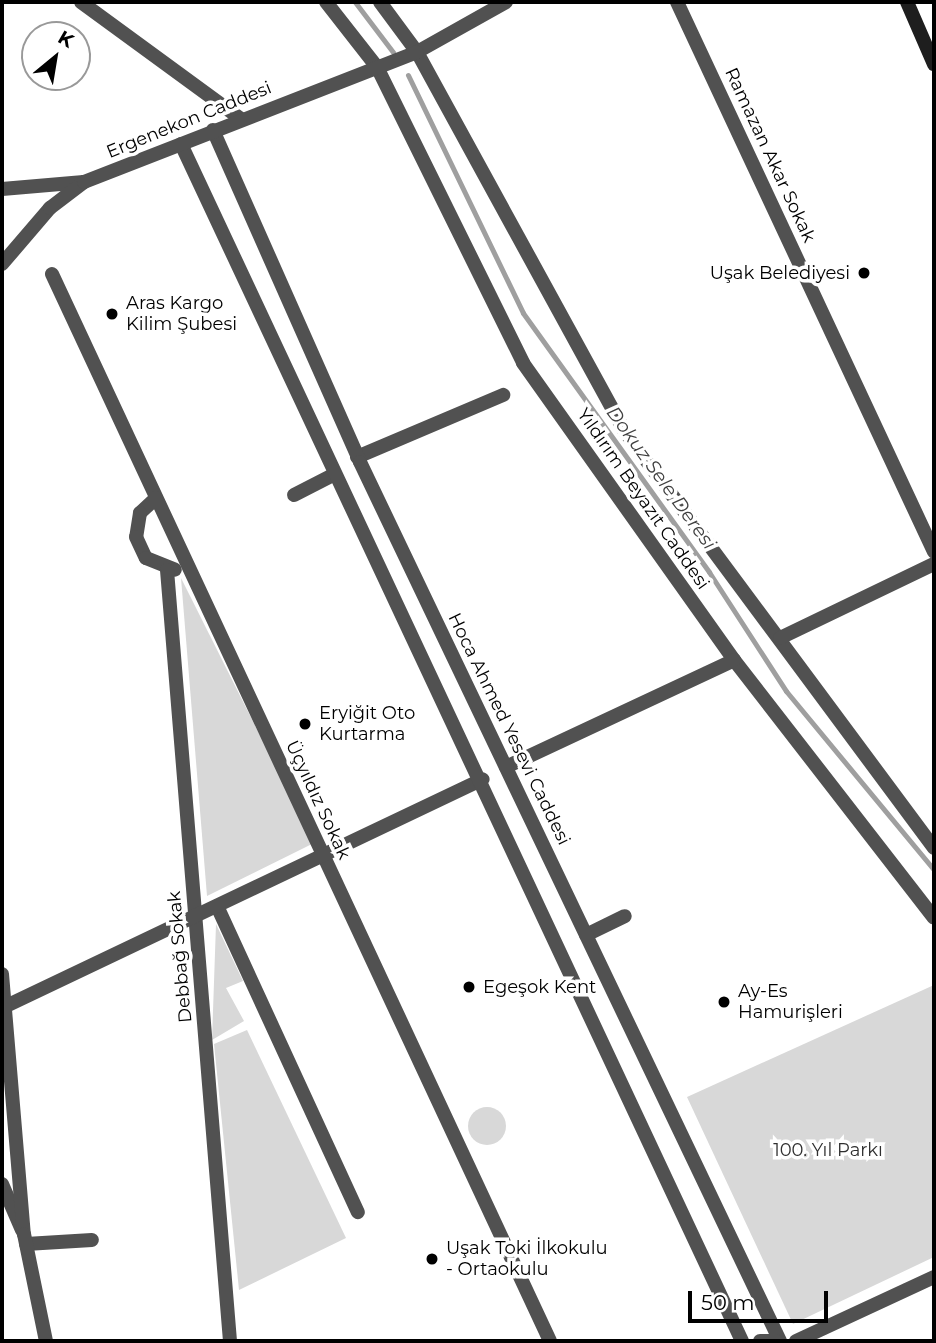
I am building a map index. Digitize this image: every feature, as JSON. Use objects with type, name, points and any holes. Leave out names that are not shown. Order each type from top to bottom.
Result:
[{"type":"main road","points":[[907,2],[934,64]]},
{"type":"street","points":[[81,2],[241,119]]},
{"type":"street","name":"Yıldırım Beyazıt Caddesi","points":[[326,2],[377,67],[523,363],[734,660],[934,918]]},
{"type":"street","name":"Yıldırım Beyazıt Caddesi","points":[[380,2],[417,52],[623,429],[934,848]]},
{"type":"street","name":"Ergenekon Caddesi","points":[[2,264],[50,208],[84,182],[417,52],[506,2]]},
{"type":"street","name":"Ramazan Akar Sokak","points":[[677,2],[934,552]]},
{"type":"street","name":"Hoca Ahmed Yesevi Caddesi","points":[[213,130],[357,457],[778,1341]]},
{"type":"street","points":[[181,144],[335,474],[483,779],[742,1341]]},
{"type":"street","points":[[2,190],[84,182]]},
{"type":"street","name":"Üçyıldız Sokak","points":[[52,274],[550,1341]]},
{"type":"street","points":[[357,457],[503,395]]},
{"type":"street","points":[[294,495],[335,474]]},
{"type":"street","points":[[156,498],[140,513],[136,537],[146,558],[167,570],[189,568]]},
{"type":"street","points":[[780,638],[934,564]]},
{"type":"street","name":"Debbağ Sokak","points":[[167,570],[230,1341]]},
{"type":"street","points":[[506,767],[734,660]]},
{"type":"street","points":[[3,1010],[483,779]]},
{"type":"street","points":[[217,906],[359,1212]]},
{"type":"street","points":[[586,935],[625,916]]},
{"type":"street","points":[[2,974],[3,1010],[25,1239],[46,1341]]},
{"type":"street","points":[[2,1184],[25,1239]]},
{"type":"street","points":[[25,1239],[92,1240]]},
{"type":"street","points":[[796,1341],[934,1277]]},
{"type":"street","points":[[760,1341],[778,1341]]},
{"type":"green space","points":[[181,578],[314,843],[207,896]]},
{"type":"green space","points":[[216,924],[243,981],[226,988],[244,1021],[212,1040]]},
{"type":"green space","name":"100. Yıl Parkı","points":[[934,985],[934,1257],[793,1324],[687,1097]]},
{"type":"green space","points":[[247,1030],[346,1238],[239,1290],[214,1044]]},
{"type":"green space","points":[[487,1107],[500,1113],[506,1126],[500,1139],[487,1145],[474,1139],[468,1126],[474,1113]]},
{"type":"waterway","name":"Dokuz Sele Deresi","points":[[355,2],[393,52]]},
{"type":"waterway","name":"Dokuz Sele Deresi","points":[[408,75],[523,313],[709,572],[786,691],[934,870]]},
{"type":"place","name":"Uşak Belediyesi","points":[[864,273]]},
{"type":"place","name":"Aras Kargo Kilim Şubesi","points":[[112,314]]},
{"type":"place","name":"Eryiğit Oto Kurtarma","points":[[305,724]]},
{"type":"place","name":"Egeşok Kent","points":[[469,987]]},
{"type":"place","name":"Ay-Es Hamurişleri","points":[[724,1002]]},
{"type":"place","name":"Uşak Toki İlkokulu - Ortaokulu","points":[[432,1259]]}]
